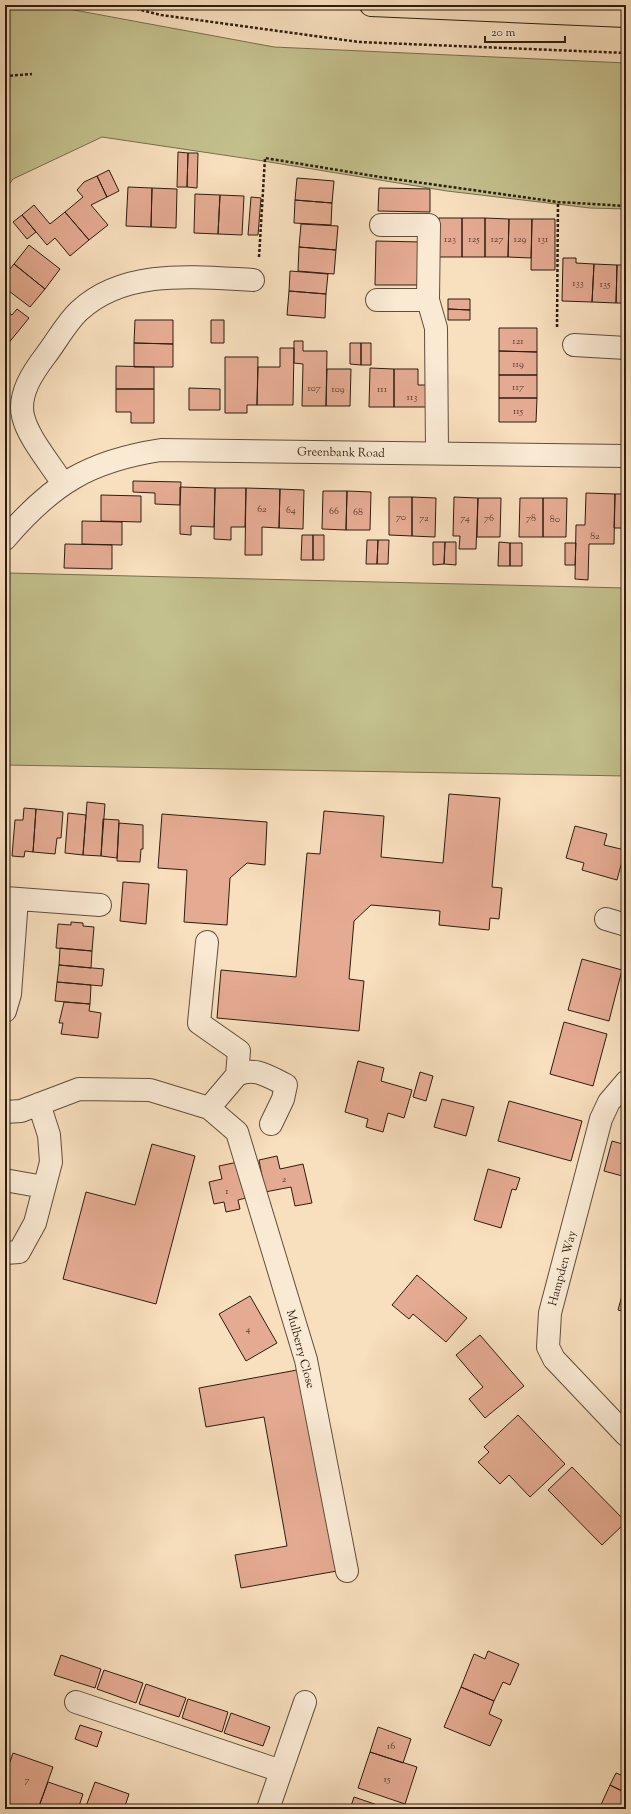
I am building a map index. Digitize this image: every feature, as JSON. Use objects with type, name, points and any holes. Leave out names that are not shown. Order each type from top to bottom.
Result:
[{"type":"highway","points":[[371,5],[626,16]]},
{"type":"street","points":[[381,225],[429,225],[428,300],[436,328],[437,453]]},
{"type":"street","points":[[63,484],[29,431],[23,415],[23,403],[25,389],[38,365],[78,312],[97,298],[117,288],[156,278],[182,276],[253,280]]},
{"type":"street","points":[[377,300],[428,300]]},
{"type":"street","points":[[574,345],[626,348]]},
{"type":"street","name":"Greenbank Road","points":[[5,539],[24,517],[63,484],[104,463],[129,455],[160,450],[626,456]]},
{"type":"street","points":[[5,1011],[10,994],[11,898],[100,905]]},
{"type":"street","points":[[5,1112],[21,1111],[79,1089],[150,1090],[209,1108],[237,1075],[239,1051],[199,1023],[207,942]]},
{"type":"street","points":[[237,1075],[255,1071],[286,1085],[283,1099],[271,1124]]},
{"type":"street","name":"Hampden Way","points":[[626,1082],[609,1102],[601,1119],[550,1313],[548,1347],[554,1359],[626,1435]]},
{"type":"street","points":[[5,1253],[19,1252],[35,1223],[51,1162],[49,1135],[39,1104]]},
{"type":"street","name":"Mulberry Close","points":[[209,1108],[238,1132],[306,1360],[348,1571]]},
{"type":"street","points":[[5,1182],[10,1181],[44,1187]]},
{"type":"street","points":[[76,1702],[281,1771]]},
{"type":"street","points":[[268,1809],[305,1702]]},
{"type":"path","points":[[122,5],[161,15],[359,42],[626,53]]},
{"type":"path","points":[[5,76],[32,74]]},
{"type":"path","points":[[253,280],[259,262],[265,158],[380,177],[558,202],[626,206]]},
{"type":"path","points":[[558,202],[557,330],[574,345]]},
{"type":"shaded area","points":[[5,5],[47,5],[274,47],[626,63],[626,209],[590,208],[447,191],[257,160],[102,137],[13,179],[5,190]]},
{"type":"shaded area","points":[[8,573],[626,588],[626,776],[5,765],[5,577]]},
{"type":"building","points":[[178,152],[188,153],[187,187],[177,187]]},
{"type":"building","points":[[188,153],[198,153],[197,188],[187,187]]},
{"type":"building","points":[[109,170],[119,191],[107,197],[97,176]]},
{"type":"building","points":[[97,176],[107,197],[91,205],[108,225],[89,240],[65,212],[83,197],[77,190],[84,182]]},
{"type":"building","points":[[297,178],[334,181],[332,203],[295,200]]},
{"type":"building","points":[[128,187],[152,188],[151,227],[126,226]]},
{"type":"building","points":[[152,188],[177,189],[176,228],[151,227]]},
{"type":"building","points":[[379,188],[430,189],[430,212],[378,211]]},
{"type":"building","points":[[195,194],[220,195],[218,234],[194,233]]},
{"type":"building","points":[[220,195],[244,196],[242,235],[218,234]]},
{"type":"building","points":[[251,197],[261,198],[258,235],[248,235]]},
{"type":"building","points":[[295,200],[332,203],[331,225],[294,223]]},
{"type":"building","points":[[34,205],[50,224],[65,212],[89,240],[70,256],[55,238],[47,245],[22,215]]},
{"type":"building","points":[[22,215],[36,232],[27,239],[13,222]]},
{"type":"building","points":[[439,218],[462,218],[462,257],[439,257]]},
{"type":"building","points":[[462,218],[485,218],[485,257],[462,257]]},
{"type":"building","points":[[485,218],[509,219],[508,257],[485,257]]},
{"type":"building","points":[[509,219],[532,219],[531,258],[508,257]]},
{"type":"building","points":[[532,219],[555,219],[555,270],[531,270]]},
{"type":"building","points":[[301,224],[338,226],[336,250],[299,247]]},
{"type":"building","points":[[376,241],[421,242],[420,285],[375,285]]},
{"type":"building","points":[[29,245],[60,269],[45,289],[14,264]]},
{"type":"building","points":[[299,247],[336,250],[334,274],[298,271]]},
{"type":"building","points":[[563,258],[576,258],[576,263],[594,264],[592,302],[562,301]]},
{"type":"building","points":[[14,264],[45,289],[30,307],[5,288],[5,275]]},
{"type":"building","points":[[594,264],[617,265],[616,303],[592,302]]},
{"type":"building","points":[[617,265],[626,265],[626,303],[616,303]]},
{"type":"building","points":[[290,271],[328,274],[326,294],[289,291]]},
{"type":"building","points":[[289,291],[326,294],[325,318],[287,315]]},
{"type":"building","points":[[448,299],[470,299],[470,310],[448,309]]},
{"type":"building","points":[[17,309],[29,318],[7,345],[5,344],[5,310],[12,315]]},
{"type":"building","points":[[448,309],[470,310],[470,320],[448,320]]},
{"type":"building","points":[[135,320],[173,320],[173,344],[134,343]]},
{"type":"building","points":[[211,320],[224,320],[224,343],[211,343]]},
{"type":"building","points":[[499,328],[537,328],[537,352],[499,351]]},
{"type":"building","points":[[294,341],[303,341],[303,351],[327,351],[326,406],[302,406],[303,364],[294,363]]},
{"type":"building","points":[[134,343],[173,344],[173,367],[134,367]]},
{"type":"building","points":[[350,343],[361,343],[361,365],[350,364]]},
{"type":"building","points":[[361,343],[371,343],[371,365],[361,365]]},
{"type":"building","points":[[280,348],[294,348],[293,405],[257,405],[258,367],[280,367]]},
{"type":"building","points":[[499,351],[537,352],[537,375],[499,375]]},
{"type":"building","points":[[225,357],[258,357],[257,405],[247,405],[247,413],[225,413]]},
{"type":"building","points":[[116,366],[154,367],[154,389],[116,389]]},
{"type":"building","points":[[370,368],[394,369],[394,407],[369,407]]},
{"type":"building","points":[[327,369],[351,369],[350,406],[326,406]]},
{"type":"building","points":[[394,369],[418,369],[418,385],[429,385],[429,407],[394,407]]},
{"type":"building","points":[[499,375],[537,375],[537,398],[499,398]]},
{"type":"building","points":[[189,388],[220,389],[220,410],[189,410]]},
{"type":"building","points":[[116,389],[154,389],[154,423],[131,423],[131,412],[116,412]]},
{"type":"building","points":[[499,398],[537,398],[536,422],[499,422]]},
{"type":"building","points":[[133,481],[181,482],[180,505],[155,504],[155,493],[133,492]]},
{"type":"building","points":[[180,487],[215,488],[214,527],[191,526],[191,535],[180,534]]},
{"type":"building","points":[[215,488],[246,488],[245,527],[231,527],[231,540],[214,539]]},
{"type":"building","points":[[246,488],[280,489],[279,528],[262,527],[262,555],[245,555]]},
{"type":"building","points":[[280,489],[304,490],[303,529],[279,528]]},
{"type":"building","points":[[323,491],[347,491],[346,530],[322,529]]},
{"type":"building","points":[[347,491],[371,492],[370,530],[346,530]]},
{"type":"building","points":[[586,493],[615,494],[614,544],[589,544],[588,580],[575,579],[576,525],[585,525]]},
{"type":"building","points":[[615,494],[626,494],[626,528],[614,528]]},
{"type":"building","points":[[101,495],[141,496],[141,522],[101,521]]},
{"type":"building","points":[[389,497],[412,497],[412,536],[389,535]]},
{"type":"building","points":[[412,497],[436,498],[435,537],[412,536]]},
{"type":"building","points":[[454,497],[478,498],[476,549],[459,549],[460,536],[453,536]]},
{"type":"building","points":[[478,498],[501,498],[500,537],[477,537]]},
{"type":"building","points":[[520,498],[543,498],[543,537],[519,537]]},
{"type":"building","points":[[543,498],[567,498],[566,537],[543,537]]},
{"type":"building","points":[[82,521],[122,522],[122,545],[82,544]]},
{"type":"building","points":[[302,535],[313,535],[313,560],[301,560]]},
{"type":"building","points":[[313,535],[324,535],[324,560],[313,560]]},
{"type":"building","points":[[367,540],[378,540],[377,564],[366,564]]},
{"type":"building","points":[[378,540],[389,540],[388,564],[377,564]]},
{"type":"building","points":[[433,542],[445,542],[444,564],[433,565]]},
{"type":"building","points":[[445,542],[456,542],[456,565],[444,564]]},
{"type":"building","points":[[499,542],[510,543],[510,566],[498,566]]},
{"type":"building","points":[[510,543],[522,543],[522,566],[510,566]]},
{"type":"building","points":[[565,543],[576,543],[575,565],[565,565]]},
{"type":"building","points":[[65,544],[112,545],[112,569],[64,568]]},
{"type":"building","points":[[449,794],[500,798],[492,887],[502,888],[499,919],[490,918],[489,930],[439,925],[440,911],[371,905],[354,921],[349,979],[364,981],[359,1031],[217,1018],[221,970],[296,977],[307,853],[320,854],[324,811],[384,816],[381,857],[443,863]]},
{"type":"building","points":[[87,802],[105,804],[101,856],[83,855]]},
{"type":"building","points":[[24,808],[36,809],[33,852],[25,851],[24,857],[12,856],[15,820],[23,820]]},
{"type":"building","points":[[36,809],[63,812],[61,838],[57,838],[55,854],[33,852]]},
{"type":"building","points":[[68,813],[86,815],[83,855],[65,853]]},
{"type":"building","points":[[162,814],[267,822],[265,865],[247,863],[230,878],[227,925],[184,922],[187,870],[158,868]]},
{"type":"building","points":[[103,819],[119,820],[117,858],[101,856]]},
{"type":"building","points":[[119,823],[143,825],[143,849],[141,849],[140,862],[117,861]]},
{"type":"building","points":[[575,826],[607,834],[604,845],[625,850],[617,880],[582,870],[584,863],[566,858]]},
{"type":"building","points":[[123,882],[149,884],[146,924],[120,921]]},
{"type":"building","points":[[71,922],[83,923],[83,926],[94,927],[92,951],[56,948],[58,924],[71,925]]},
{"type":"building","points":[[60,948],[92,951],[91,968],[59,965]]},
{"type":"building","points":[[582,959],[622,970],[609,1021],[568,1010]]},
{"type":"building","points":[[59,965],[104,969],[102,986],[57,982]]},
{"type":"building","points":[[57,982],[91,985],[90,1004],[55,1001]]},
{"type":"building","points":[[64,1002],[90,1004],[89,1011],[101,1013],[98,1038],[61,1034],[63,1023],[59,1023]]},
{"type":"building","points":[[564,1022],[607,1034],[593,1086],[550,1074]]},
{"type":"building","points":[[358,1061],[384,1068],[381,1081],[412,1090],[404,1118],[388,1113],[383,1132],[366,1127],[368,1119],[345,1112]]},
{"type":"building","points":[[420,1072],[433,1076],[426,1101],[413,1097]]},
{"type":"building","points":[[442,1099],[474,1107],[466,1136],[434,1127]]},
{"type":"building","points":[[509,1101],[582,1121],[571,1161],[498,1141]]},
{"type":"building","points":[[612,1141],[626,1145],[626,1177],[604,1171]]},
{"type":"building","points":[[152,1144],[195,1156],[156,1304],[63,1279],[86,1192],[135,1205]]},
{"type":"building","points":[[277,1156],[280,1169],[303,1164],[312,1203],[295,1206],[291,1187],[265,1192],[259,1160]]},
{"type":"building","points":[[238,1162],[246,1198],[238,1200],[240,1209],[226,1212],[224,1202],[214,1204],[209,1182],[222,1179],[219,1166]]},
{"type":"building","points":[[488,1169],[520,1178],[516,1190],[512,1189],[501,1228],[474,1220]]},
{"type":"building","points":[[417,1275],[467,1318],[446,1342],[413,1314],[409,1319],[392,1305]]},
{"type":"building","points":[[626,1281],[626,1312],[618,1310]]},
{"type":"building","points":[[250,1296],[277,1343],[246,1361],[219,1314]]},
{"type":"building","points":[[480,1335],[524,1386],[485,1418],[469,1399],[483,1387],[456,1355]]},
{"type":"building","points":[[297,1370],[337,1571],[241,1588],[235,1555],[287,1546],[264,1417],[206,1427],[199,1388]]},
{"type":"building","points":[[518,1415],[565,1464],[530,1497],[509,1475],[500,1484],[478,1462],[489,1452],[484,1447]]},
{"type":"building","points":[[572,1467],[626,1522],[602,1545],[548,1490]]},
{"type":"building","points":[[488,1651],[519,1664],[510,1685],[503,1682],[494,1701],[461,1687],[474,1654],[485,1659]]},
{"type":"building","points":[[61,1655],[101,1669],[95,1688],[54,1675]]},
{"type":"building","points":[[104,1670],[143,1683],[136,1703],[97,1689]]},
{"type":"building","points":[[146,1684],[186,1698],[179,1717],[139,1704]]},
{"type":"building","points":[[461,1687],[494,1701],[489,1714],[502,1720],[490,1746],[444,1727]]},
{"type":"building","points":[[188,1699],[228,1712],[222,1732],[182,1718]]},
{"type":"building","points":[[231,1713],[270,1727],[263,1746],[224,1733]]},
{"type":"building","points":[[80,1725],[102,1732],[97,1747],[75,1739]]},
{"type":"building","points":[[378,1727],[411,1739],[403,1763],[370,1752]]},
{"type":"building","points":[[370,1752],[417,1767],[405,1804],[358,1788]]},
{"type":"building","points":[[13,1753],[53,1767],[38,1809],[22,1809],[5,1803],[5,1776]]},
{"type":"building","points":[[616,1773],[626,1777],[626,1793],[610,1785]]},
{"type":"building","points":[[48,1782],[83,1794],[78,1809],[38,1809]]},
{"type":"building","points":[[95,1782],[129,1794],[124,1809],[85,1809]]},
{"type":"building","points":[[610,1785],[626,1793],[626,1809],[599,1809]]},
{"type":"building","points":[[354,1797],[389,1809],[350,1809]]}]
